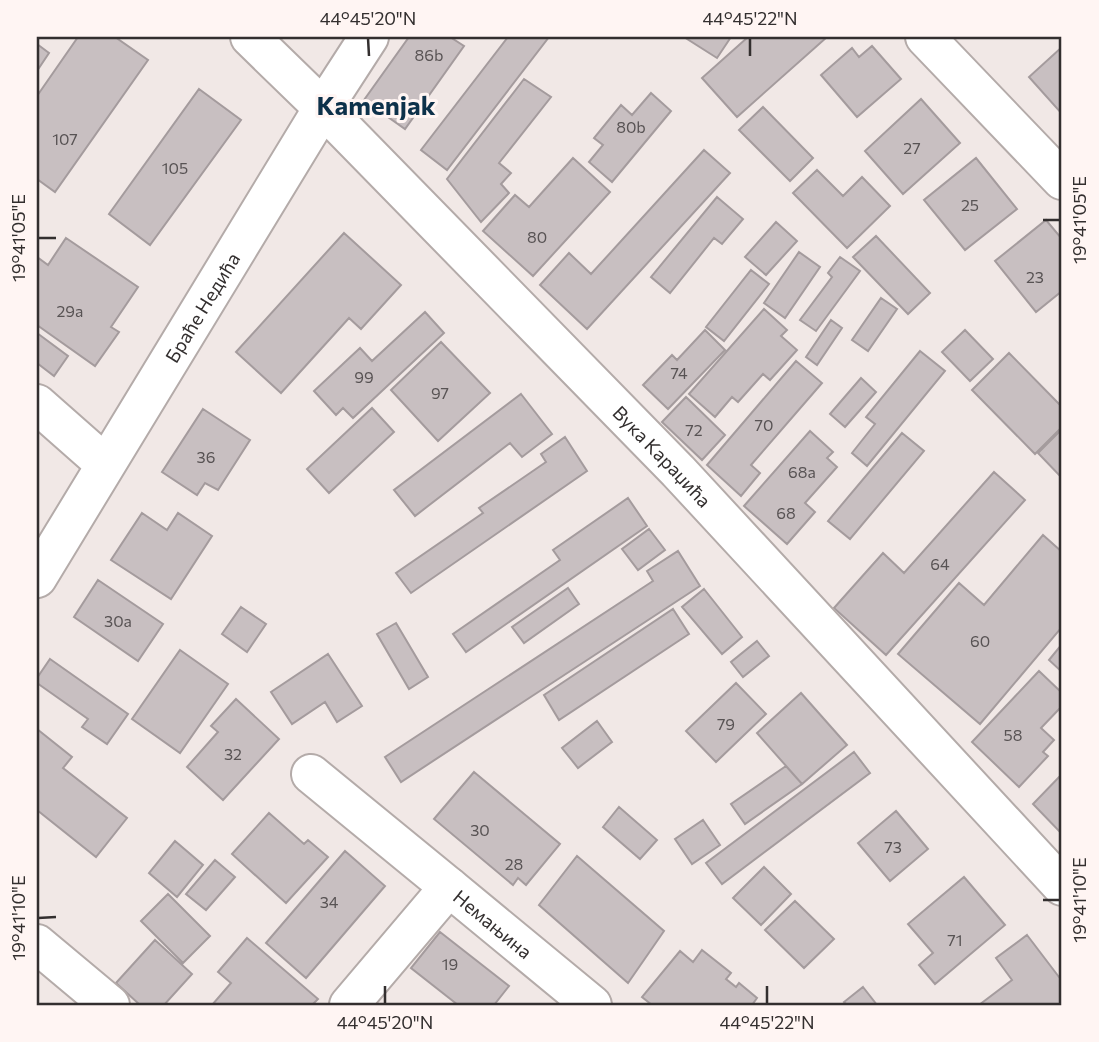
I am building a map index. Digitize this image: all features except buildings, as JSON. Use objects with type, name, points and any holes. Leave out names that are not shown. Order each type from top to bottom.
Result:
[{"type":"street","name":"Вука Караџића","points":[[250,37],[323,108],[678,471],[1062,886]]},
{"type":"street","name":"Браће Недића","points":[[37,578],[369,37]]},
{"type":"street","points":[[925,37],[1062,180]]},
{"type":"street","points":[[37,404],[105,464]]},
{"type":"street","points":[[311,774],[449,887]]},
{"type":"street","name":"Немањина","points":[[349,1005],[449,887],[592,1005]]},
{"type":"street","points":[[37,944],[110,1005]]},
{"type":"district","name":"Kamenjak","points":[[376,104]]}]
